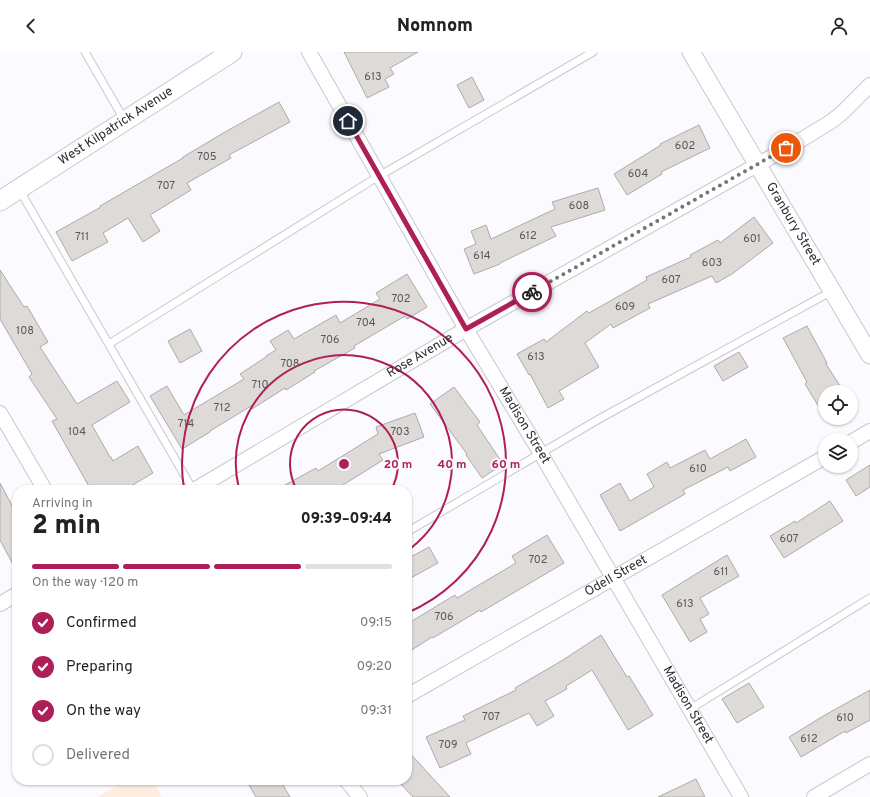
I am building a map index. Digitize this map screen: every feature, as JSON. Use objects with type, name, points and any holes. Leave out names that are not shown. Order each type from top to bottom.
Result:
[{"type":"main road","name":"West Kilpatrick Avenue","points":[[0,201],[232,52]]},
{"type":"street","name":"Madison Street","points":[[308,52],[466,329],[541,454],[741,797]]},
{"type":"street","name":"Granbury Street","points":[[691,52],[870,354]]},
{"type":"street","name":"Rose Avenue","points":[[202,485],[466,329],[832,121],[870,85]]},
{"type":"street","points":[[0,413],[42,485]]},
{"type":"street","points":[[858,438],[870,431]]},
{"type":"street","name":"Odell Street","points":[[412,693],[818,461]]},
{"type":"street","points":[[0,604],[12,597]]},
{"type":"street","points":[[814,797],[870,764]]},
{"type":"street","points":[[350,785],[360,797]]},
{"type":"lane","points":[[85,52],[125,121]]},
{"type":"lane","points":[[109,344],[379,176],[593,52]]},
{"type":"lane","points":[[19,189],[191,485]]},
{"type":"lane","points":[[412,529],[599,419],[832,291]]},
{"type":"lane","points":[[690,709],[870,598]]},
{"type":"shaded area","points":[[118,785],[155,785],[162,797],[98,797]]},
{"type":"building","points":[[344,52],[418,52],[390,68],[394,74],[385,79],[389,87],[367,98]]},
{"type":"building","points":[[472,77],[484,100],[469,108],[457,85]]},
{"type":"building","points":[[279,102],[290,122],[229,155],[231,158],[187,183],[191,190],[150,215],[160,231],[143,242],[128,218],[103,233],[108,242],[72,261],[56,232],[101,207],[100,206],[225,132]]},
{"type":"building","points":[[699,125],[710,148],[661,172],[662,174],[627,195],[614,174],[661,145],[660,144]]},
{"type":"building","points":[[598,188],[605,210],[551,227],[556,236],[500,264],[474,274],[464,249],[476,244],[471,231],[486,225],[491,239],[555,209],[552,202]]},
{"type":"building","points":[[754,217],[773,243],[732,274],[716,283],[712,276],[648,304],[650,308],[613,328],[611,324],[585,343],[599,367],[559,391],[564,399],[548,408],[530,374],[529,375],[517,354],[544,339],[546,342],[587,311],[589,313],[647,280],[646,277],[691,257],[690,255],[718,240],[720,243]]},
{"type":"building","points":[[0,270],[24,307],[27,306],[48,342],[40,347],[77,404],[117,381],[130,402],[92,425],[113,461],[138,446],[153,473],[133,485],[88,485],[52,421],[57,419],[29,377],[32,374],[0,319]]},
{"type":"building","points":[[407,274],[427,307],[407,319],[405,316],[354,346],[355,348],[314,371],[315,372],[286,390],[285,388],[252,409],[251,406],[182,449],[150,396],[167,386],[184,415],[244,379],[240,374],[276,350],[270,341],[288,330],[294,339],[336,315],[340,323],[380,299],[376,293]]},
{"type":"building","points":[[807,326],[827,363],[826,364],[840,385],[818,385],[818,405],[805,384],[807,382],[783,338]]},
{"type":"building","points":[[190,329],[202,351],[180,363],[168,341]]},
{"type":"building","points":[[739,352],[748,367],[723,381],[714,366]]},
{"type":"building","points":[[454,387],[480,422],[477,425],[503,464],[482,478],[466,455],[467,454],[430,404]]},
{"type":"building","points":[[415,413],[424,437],[379,454],[383,460],[343,485],[285,485],[316,468],[318,471],[378,434],[376,427]]},
{"type":"building","points":[[746,439],[756,457],[730,471],[728,467],[683,490],[685,494],[620,531],[600,495],[620,483],[630,501],[654,487],[647,474],[667,462],[670,468],[705,450],[710,459]]},
{"type":"building","points":[[870,465],[870,487],[856,496],[846,480]]},
{"type":"building","points":[[0,483],[12,506],[12,563],[0,540]]},
{"type":"building","points":[[830,501],[843,521],[784,558],[770,536],[795,521],[796,523]]},
{"type":"building","points":[[547,535],[564,563],[481,612],[480,610],[412,650],[412,621],[455,595],[457,598],[516,563],[512,556]]},
{"type":"building","points":[[429,547],[438,563],[412,577],[412,556]]},
{"type":"building","points":[[727,555],[739,576],[700,598],[709,614],[700,619],[707,632],[690,642],[662,595]]},
{"type":"building","points":[[601,635],[653,715],[628,730],[592,670],[566,686],[567,689],[545,701],[554,716],[537,726],[529,713],[466,743],[471,754],[440,768],[426,737],[465,720],[463,716],[516,690],[515,688],[563,660]]},
{"type":"building","points":[[749,683],[764,707],[737,723],[722,699]]},
{"type":"building","points":[[870,690],[870,720],[846,733],[845,731],[801,757],[789,737]]},
{"type":"building","points":[[412,755],[450,797],[413,797],[402,785],[412,785]]},
{"type":"building","points":[[696,779],[705,797],[658,797]]},
{"type":"building","points":[[249,785],[283,785],[290,797],[256,797]]},
{"type":"way so far","points":[[532,292],[786,148]]},
{"type":"route","points":[[348,121],[466,329],[532,292]]}]
